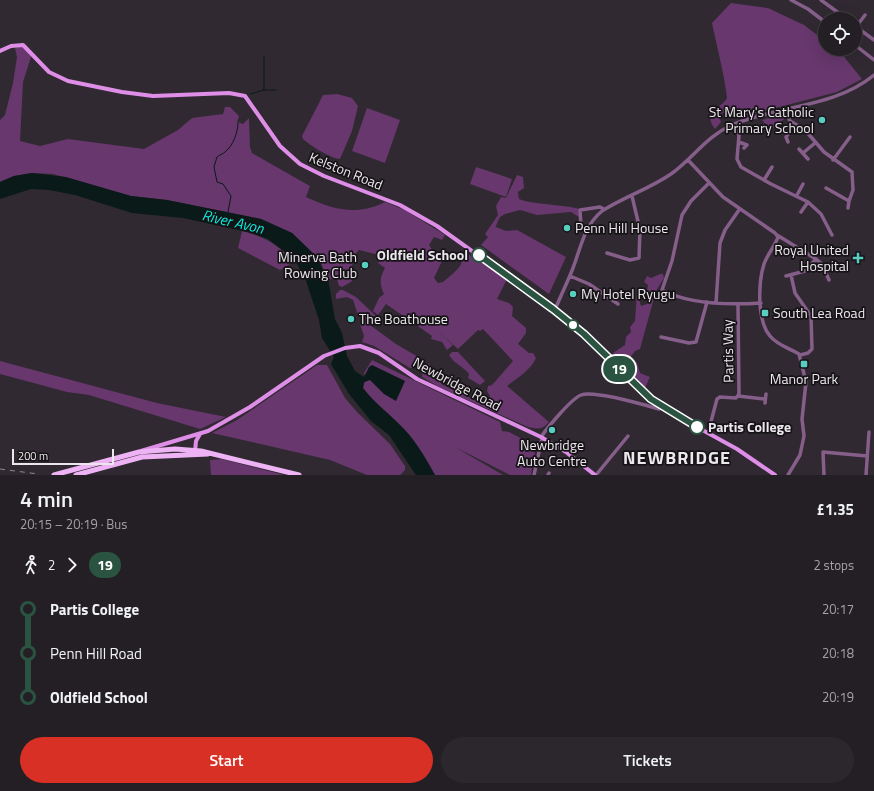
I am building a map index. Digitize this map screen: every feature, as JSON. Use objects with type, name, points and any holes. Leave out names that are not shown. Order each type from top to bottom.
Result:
[{"type":"highway","points":[[54,475],[139,452],[175,449],[209,453],[251,462],[299,475]]},
{"type":"highway","points":[[76,475],[142,457],[195,452]]},
{"type":"main road","name":"Kelston Road","points":[[0,51],[11,46],[23,45],[41,65],[59,78],[122,92],[156,96],[229,93],[246,96],[280,146],[300,164],[324,176],[390,200],[426,219],[553,309],[584,334],[644,393],[663,407],[737,450],[775,475]]},
{"type":"main road","name":"Newbridge Road","points":[[139,452],[210,430],[275,392],[324,356],[345,348],[360,346],[373,349],[417,379],[542,437],[566,452],[596,475]]},
{"type":"main road","points":[[195,452],[196,440],[200,434]]},
{"type":"main road","points":[[188,437],[196,440]]},
{"type":"street","points":[[791,0],[808,9],[818,17]]},
{"type":"street","points":[[821,0],[837,12]]},
{"type":"street","points":[[862,18],[865,14]]},
{"type":"street","points":[[862,32],[874,40]]},
{"type":"street","points":[[862,51],[874,60]]},
{"type":"street","points":[[553,309],[557,305],[570,276],[585,231],[594,218],[604,209],[663,179],[688,160],[708,139],[733,125],[846,93],[856,88],[874,75]]},
{"type":"street","points":[[785,110],[788,119],[795,125],[805,130],[815,143],[833,160],[848,169],[853,175],[853,190],[848,208]]},
{"type":"street","points":[[733,125],[739,135],[737,159],[741,167],[808,202],[821,214],[832,235]]},
{"type":"street","points":[[788,142],[786,137],[795,125]]},
{"type":"street","points":[[833,160],[850,137]]},
{"type":"street","points":[[739,142],[747,145],[744,148]]},
{"type":"street","points":[[803,153],[815,143]]},
{"type":"street","points":[[800,149],[808,159]]},
{"type":"street","points":[[688,160],[723,197],[739,210],[822,264],[829,280]]},
{"type":"street","points":[[764,180],[772,166]]},
{"type":"street","points":[[709,183],[691,201],[682,215],[672,261],[662,288],[663,291],[707,302],[738,304],[761,303]]},
{"type":"street","points":[[797,195],[803,184]]},
{"type":"street","points":[[826,188],[849,202]]},
{"type":"street","points":[[607,253],[630,260],[639,258],[640,230],[632,196]]},
{"type":"street","points":[[801,212],[808,202]]},
{"type":"street","points":[[585,231],[581,227],[580,210],[600,207],[604,209]]},
{"type":"street","points":[[716,303],[720,242],[725,230],[739,210]]},
{"type":"street","points":[[777,235],[777,239],[767,256],[761,274],[761,303],[764,323],[770,337],[800,355],[808,353],[812,349],[812,320],[795,293],[791,275]]},
{"type":"street","points":[[786,276],[805,271],[816,260]]},
{"type":"street","points":[[570,276],[589,284],[619,305]]},
{"type":"street","points":[[663,336],[688,343],[696,342],[707,302]]},
{"type":"street","name":"Partis Way","points":[[738,304],[740,390],[738,396]]},
{"type":"street","points":[[788,475],[800,455],[804,436],[802,418],[806,382],[800,355]]},
{"type":"street","name":"Partis Way","points":[[708,433],[717,399],[720,397],[738,396],[765,401],[766,394]]},
{"type":"street","points":[[534,475],[542,437],[557,417],[581,395],[620,399],[659,409],[663,407]]},
{"type":"street","points":[[866,475],[869,432]]},
{"type":"street","points":[[596,475],[628,436]]},
{"type":"street","points":[[824,475],[823,452],[867,456]]},
{"type":"shaded area","points":[[731,3],[768,8],[804,25],[818,36],[818,56],[843,56],[862,79],[837,92],[737,118],[731,117],[728,111],[718,115],[721,122],[715,129],[710,118],[714,110],[727,98],[712,23]]},
{"type":"shaded area","points":[[20,46],[26,49],[31,57],[23,82],[20,141],[40,146],[68,139],[144,149],[178,130],[192,118],[223,114],[225,107],[230,107],[239,116],[237,122],[243,124],[249,118],[250,147],[252,153],[310,186],[306,197],[316,202],[346,210],[365,209],[385,202],[405,210],[445,235],[442,240],[434,237],[429,245],[433,251],[432,253],[442,261],[434,278],[438,283],[443,282],[458,268],[461,264],[464,251],[466,251],[474,259],[485,262],[507,279],[497,299],[509,303],[513,307],[512,316],[526,328],[526,333],[518,344],[529,353],[533,353],[536,358],[527,370],[507,386],[549,422],[540,428],[528,427],[439,387],[422,377],[423,367],[429,363],[434,376],[443,385],[489,407],[492,401],[488,399],[490,396],[487,391],[488,386],[492,385],[513,361],[483,329],[480,331],[478,330],[458,349],[437,330],[453,345],[447,350],[442,342],[431,339],[432,336],[386,304],[378,315],[373,311],[379,298],[384,294],[381,287],[381,281],[385,268],[378,263],[383,256],[359,250],[352,263],[353,273],[355,276],[351,282],[342,287],[339,286],[337,279],[328,279],[319,259],[292,233],[261,219],[167,200],[131,196],[53,174],[32,173],[14,176],[0,182],[0,120],[5,115],[13,83],[17,57],[15,48]]},
{"type":"shaded area","points":[[337,94],[352,98],[358,106],[352,131],[340,159],[332,157],[315,148],[306,142],[302,136],[323,95]]},
{"type":"shaded area","points":[[367,108],[400,120],[385,163],[352,151]]},
{"type":"shaded area","points":[[780,115],[783,116],[784,119],[771,130],[762,120]]},
{"type":"shaded area","points":[[476,167],[512,179],[506,197],[470,184]]},
{"type":"shaded area","points":[[517,175],[523,177],[524,188],[518,192],[519,199],[533,203],[571,207],[580,210],[579,217],[571,212],[537,215],[520,210],[500,217],[495,228],[496,227],[506,231],[517,230],[566,257],[549,294],[481,245],[488,237],[485,234],[498,215],[496,206],[501,197],[506,198]]},
{"type":"shaded area","points":[[242,231],[270,242],[293,260],[290,264],[280,270],[238,248]]},
{"type":"shaded area","points":[[663,274],[664,278],[656,291],[640,349],[635,351],[629,359],[637,363],[640,373],[650,377],[644,390],[621,369],[625,363],[622,358],[613,353],[625,345],[626,337],[631,332],[630,327],[635,321],[637,292],[641,306],[647,304],[650,300],[650,294],[647,291],[648,285],[644,282],[647,276],[651,278]]},
{"type":"shaded area","points":[[340,290],[343,290],[356,297],[376,316],[370,325],[396,344],[420,358],[414,368],[410,368],[374,346],[362,342],[364,336],[360,324],[366,322],[363,314],[358,315],[353,300],[347,297],[336,299],[336,294]]},
{"type":"shaded area","points":[[452,352],[458,352],[485,381],[480,385],[468,378],[469,374],[453,361],[449,355]]},
{"type":"shaded area","points":[[372,360],[500,422],[502,431],[509,432],[536,446],[531,475],[510,475],[455,447],[503,475],[435,475],[409,434],[363,388],[364,383],[368,380],[364,373]]},
{"type":"shaded area","points":[[0,361],[157,403],[226,417],[200,429],[89,395],[67,392],[0,374]]},
{"type":"shaded area","points":[[317,365],[327,365],[345,398],[390,444],[405,466],[405,470],[400,475],[367,475],[330,460],[212,433],[237,420]]},
{"type":"shaded area","points":[[222,459],[284,475],[211,475],[210,460]]},
{"type":"water","name":"River Avon","points":[[32,173],[66,177],[131,196],[167,200],[261,219],[292,233],[319,259],[324,274],[328,279],[335,319],[342,333],[347,356],[355,371],[364,377],[369,367],[372,365],[405,381],[396,401],[384,394],[370,380],[364,382],[363,388],[409,434],[435,475],[416,475],[389,435],[371,421],[349,394],[331,364],[334,357],[322,338],[319,320],[305,278],[294,259],[268,239],[248,232],[183,218],[132,213],[75,195],[49,190],[31,189],[0,199],[0,182],[14,176]]},
{"type":"waterway","points":[[250,94],[264,90],[264,57]]},
{"type":"waterway","points":[[264,90],[276,90]]},
{"type":"waterway","name":"River Avon","points":[[228,212],[231,196],[223,184],[217,182],[214,167],[217,157],[224,153],[233,143],[238,123]]},
{"type":"railway","points":[[0,469],[38,474]]},
{"type":"bus line","name":"19","points":[[479,255],[535,295],[584,334],[651,399],[697,427]]},
{"type":"place","name":"St Mary's Catholic Primary School","points":[[822,120]]},
{"type":"place","name":"Penn Hill House","points":[[567,228]]},
{"type":"place","name":"Oldfield School","points":[[479,255]]},
{"type":"place","name":"Royal United Hospital","points":[[858,258]]},
{"type":"place","name":"Minerva Bath Rowing Club","points":[[365,265]]},
{"type":"place","name":"My Hotel Ryugu","points":[[573,294]]},
{"type":"place","name":"South Lea Road","points":[[765,313]]},
{"type":"place","name":"The Boathouse","points":[[351,319]]},
{"type":"place","name":"Manor Park","points":[[804,364]]},
{"type":"place","name":"Partis College","points":[[697,427]]},
{"type":"place","name":"Newbridge Auto Centre","points":[[552,430]]},
{"type":"district","name":"NEWBRIDGE","points":[[677,458]]}]
